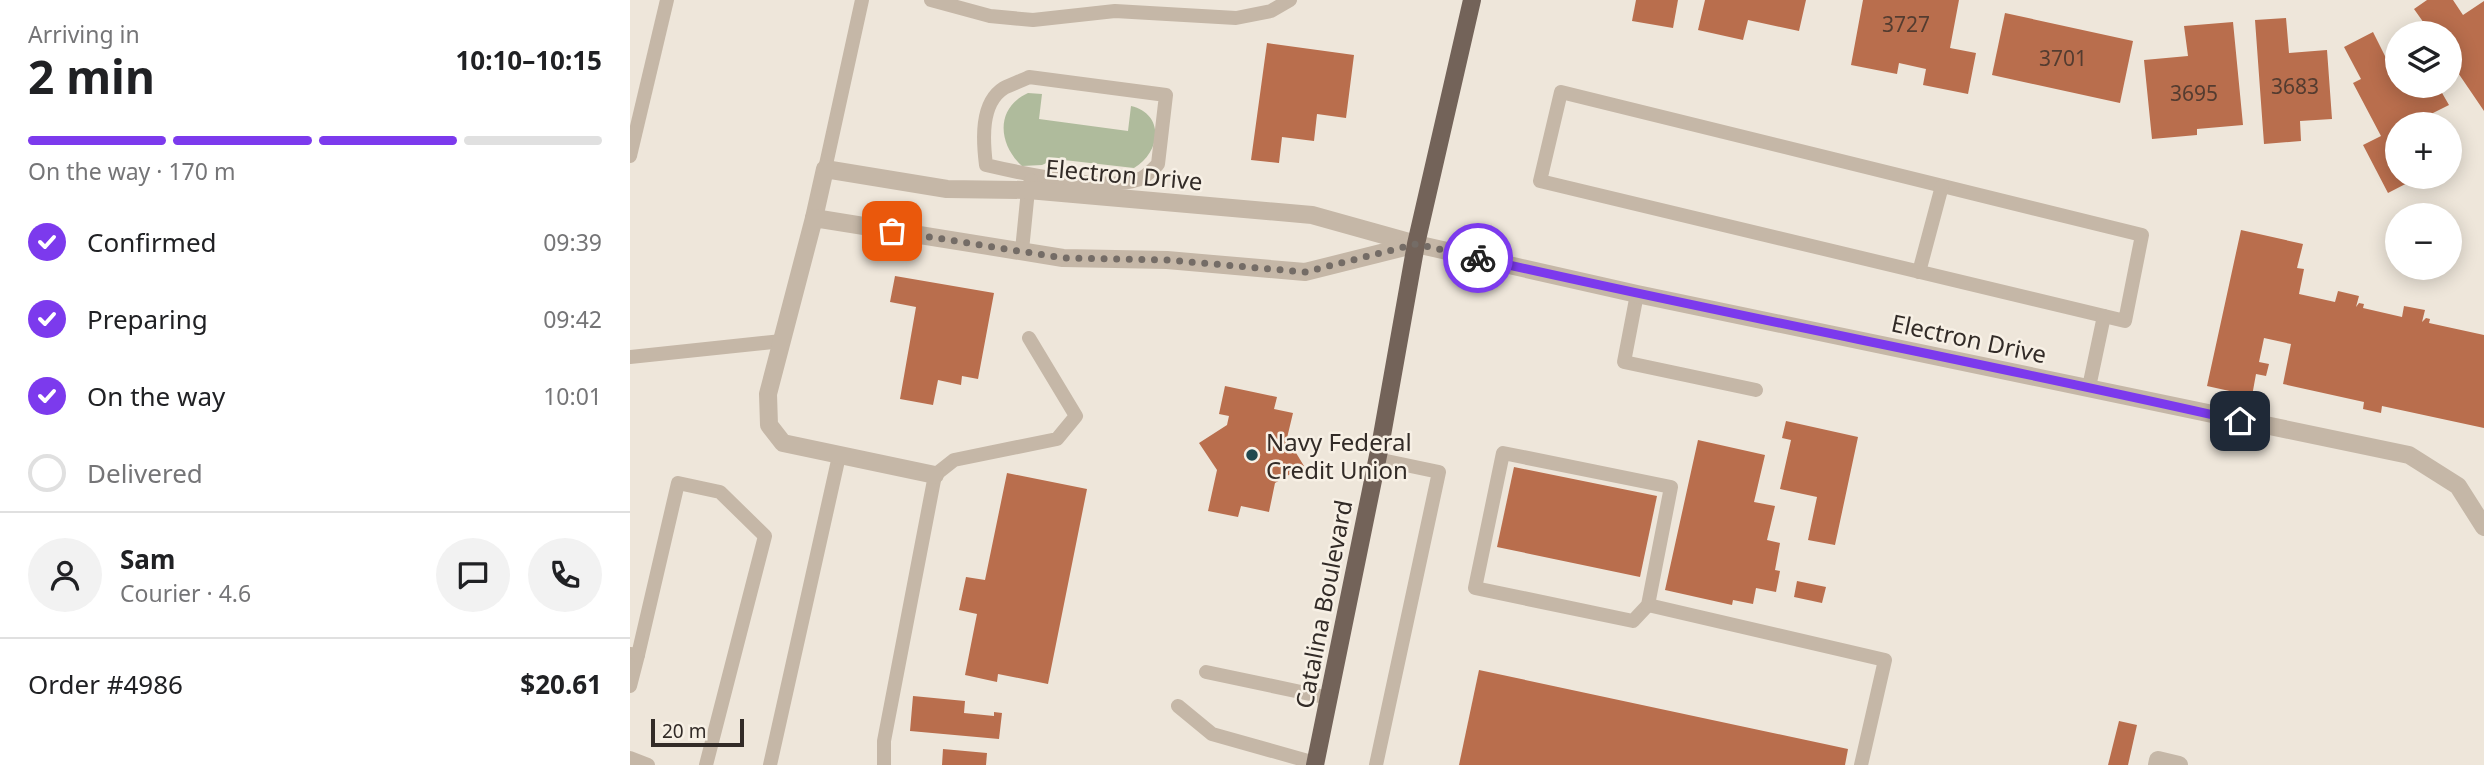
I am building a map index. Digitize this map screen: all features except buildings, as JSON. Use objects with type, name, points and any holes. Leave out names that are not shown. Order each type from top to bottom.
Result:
[{"type":"main road","name":"Catalina Boulevard","points":[[1315,764],[1377,459],[1416,244],[1472,0]]},
{"type":"street","name":"Electron Drive","points":[[825,169],[947,189],[1030,183],[1312,215],[1416,244],[1637,294],[2409,455],[2458,486],[2484,527]]},
{"type":"street","points":[[825,169],[768,394],[769,425],[783,443],[935,475]]},
{"type":"street","name":"Electron Drive","points":[[814,218],[1063,258],[1167,260],[1305,272],[1416,244]]},
{"type":"street","points":[[2157,765],[2158,760],[2179,765]]},
{"type":"lane","points":[[630,156],[667,0]]},
{"type":"lane","points":[[825,169],[862,0]]},
{"type":"lane","points":[[931,0],[990,16],[1033,20],[1115,11],[1236,18],[1271,11],[1290,0]]},
{"type":"lane","points":[[1029,77],[1166,95],[1158,164],[1137,180],[1109,183],[1030,183],[986,165],[984,147],[987,111],[1001,90],[1029,77]]},
{"type":"lane","points":[[1561,92],[2142,234],[2125,321],[1919,272],[1540,181],[1561,92]]},
{"type":"lane","points":[[1022,250],[1030,183]]},
{"type":"lane","points":[[1919,272],[1942,186]]},
{"type":"lane","points":[[1637,294],[1624,362],[1756,390]]},
{"type":"lane","points":[[2090,387],[2104,316]]},
{"type":"lane","points":[[884,765],[884,741],[935,475],[954,460],[1057,439],[1076,416],[1029,338]]},
{"type":"lane","points":[[630,357],[782,341]]},
{"type":"lane","points":[[1503,453],[1671,487],[1648,605],[1633,621],[1475,588],[1503,453]]},
{"type":"lane","points":[[770,765],[838,456]]},
{"type":"lane","points":[[1376,765],[1439,472],[1377,459]]},
{"type":"lane","points":[[630,686],[634,655],[678,482],[720,492],[765,536],[706,765]]},
{"type":"lane","points":[[1648,605],[1885,660],[1861,765]]},
{"type":"lane","points":[[1206,672],[1329,698]]},
{"type":"lane","points":[[1178,706],[1212,734],[1315,764]]},
{"type":"lane","points":[[630,758],[648,765]]},
{"type":"green space","points":[[1028,93],[1042,94],[1039,119],[1128,131],[1131,106],[1142,110],[1154,125],[1154,143],[1150,153],[1134,168],[1055,159],[1042,165],[1022,166],[1008,147],[1004,127],[1010,108]]},
{"type":"way so far","points":[[892,231],[1063,258],[1167,260],[1305,272],[1416,244],[1478,258]]},
{"type":"place","name":"Navy Federal Credit Union","points":[[1252,455]]},
{"type":"route","points":[[1478,258],[2240,421]]}]
